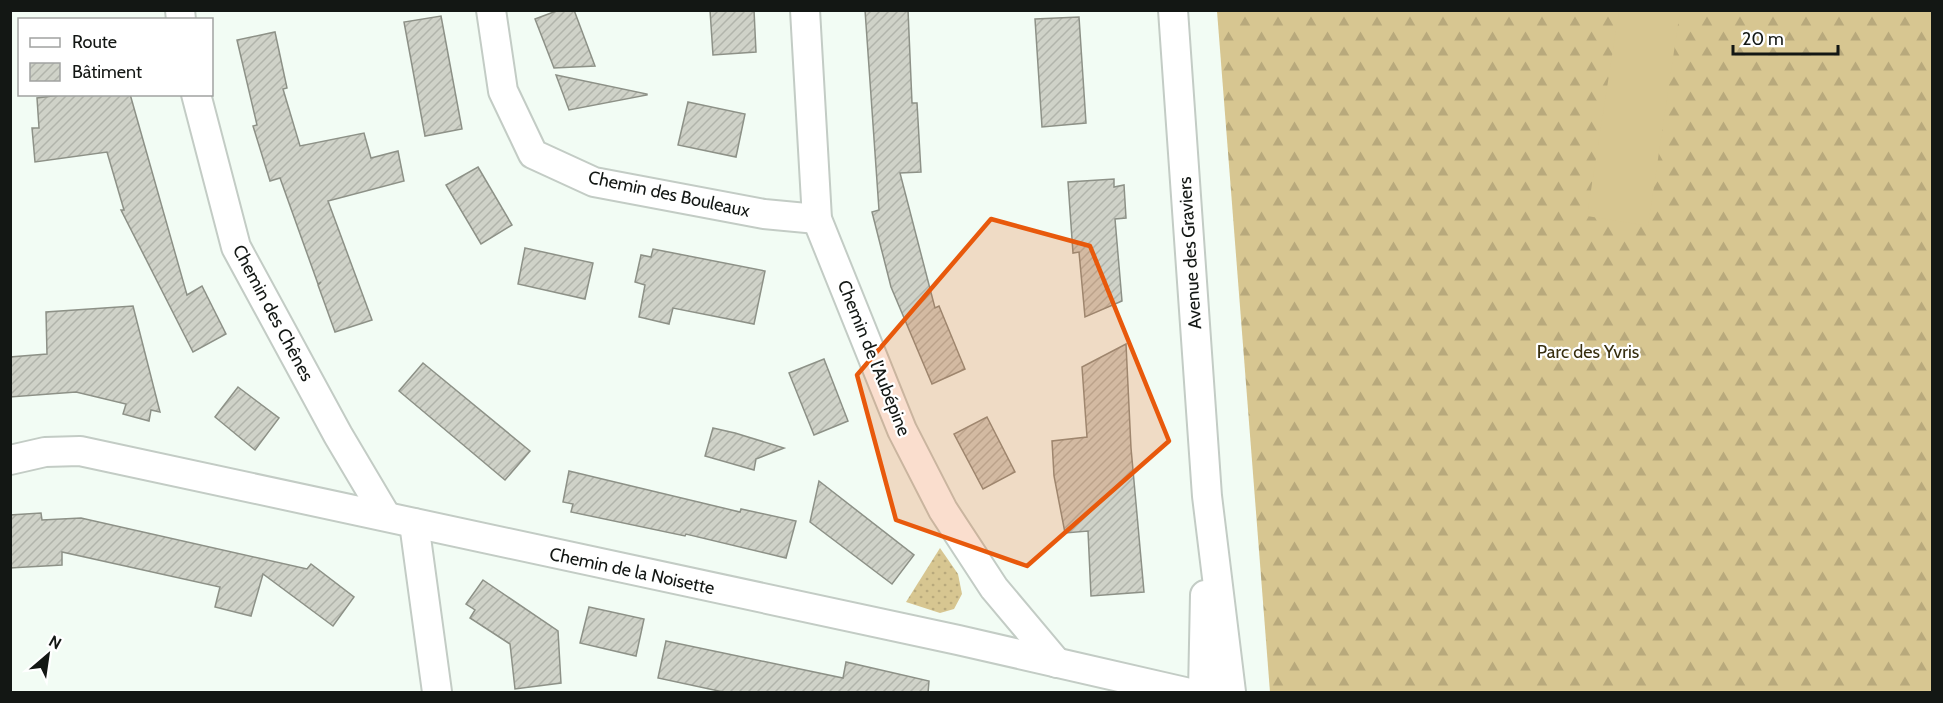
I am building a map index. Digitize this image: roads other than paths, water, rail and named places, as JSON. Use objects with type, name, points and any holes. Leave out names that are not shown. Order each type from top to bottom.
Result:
[{"type":"street","name":"Chemin des Bouleaux","points":[[491,10],[503,91],[533,154],[594,182],[764,214],[817,219]]},
{"type":"street","name":"Chemin de l’Aubépine","points":[[805,10],[817,219],[902,430],[943,510],[994,588],[1057,663]]},
{"type":"street","name":"Avenue des Graviers","points":[[1173,10],[1207,496],[1231,693]]},
{"type":"street","name":"Chemin des Chênes","points":[[196,96],[236,248],[338,435],[386,516]]},
{"type":"street","name":"Chemin de la Noisette","points":[[10,460],[45,452],[80,451],[386,516],[1185,693]]},
{"type":"street","name":"Avenue des Graviers","points":[[1203,693],[1207,496]]},
{"type":"street","points":[[414,523],[436,693]]},
{"type":"park label","name":"Parc des Yvris","points":[[1588,352]]}]
